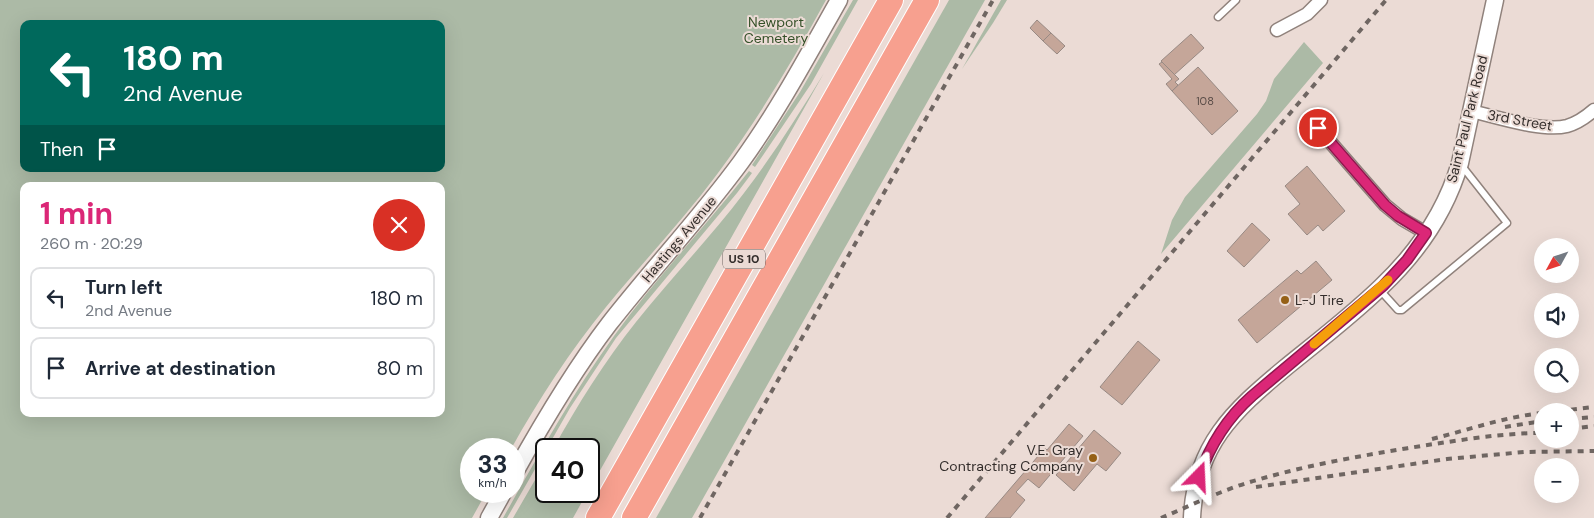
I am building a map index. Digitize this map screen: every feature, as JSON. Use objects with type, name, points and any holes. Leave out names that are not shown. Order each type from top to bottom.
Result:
[{"type":"highway","name":"US 10","points":[[598,518],[891,0]]},
{"type":"highway","name":"US 10","points":[[634,518],[927,0]]},
{"type":"highway","points":[[900,47],[932,0]]},
{"type":"street","name":"Hastings Avenue","points":[[525,454],[554,403],[596,342],[637,289],[708,204],[761,133],[839,0]]},
{"type":"street","points":[[1277,30],[1307,14],[1321,0]]},
{"type":"street","name":"Saint Paul Park Road","points":[[1192,512],[1197,482],[1208,454],[1219,434],[1237,410],[1380,289],[1407,260],[1434,223],[1446,200],[1460,163],[1495,0]]},
{"type":"street","name":"3rd Street","points":[[1471,111],[1541,126],[1555,127],[1576,123],[1594,110]]},
{"type":"street","points":[[1318,128],[1385,205],[1398,216],[1426,233]]},
{"type":"street","points":[[489,518],[497,503]]},
{"type":"lane","points":[[1218,17],[1236,0]]},
{"type":"lane","points":[[1380,289],[1398,310],[1402,310],[1508,223],[1460,163]]},
{"type":"green space","name":"Newport Cemetery","points":[[0,0],[826,0],[801,45],[748,131],[691,207],[606,307],[580,341],[544,394],[518,438],[460,438],[460,503],[480,503],[472,518],[0,518]]},
{"type":"green space","points":[[853,0],[858,0],[811,84],[755,167],[752,165],[800,92]]},
{"type":"green space","points":[[949,0],[985,0],[692,518],[656,518]]},
{"type":"green space","points":[[1001,0],[1007,0],[962,69]]},
{"type":"green space","points":[[1304,42],[1323,63],[1161,254],[1172,220],[1185,197],[1257,114],[1266,101],[1274,79]]},
{"type":"green space","points":[[824,73],[600,470],[600,438],[559,438],[613,352],[649,306],[718,226],[786,134]]},
{"type":"green space","points":[[749,171],[752,173],[616,338],[553,438],[548,438],[614,336],[646,294]]},
{"type":"green space","points":[[535,461],[535,469],[525,487],[525,479]]},
{"type":"green space","points":[[535,480],[535,503],[581,503],[573,518],[513,518],[522,503],[525,503],[525,497]]},
{"type":"green space","points":[[511,503],[516,503],[507,518],[503,518]]},
{"type":"building","points":[[1037,20],[1051,33],[1043,41],[1030,28]]},
{"type":"building","points":[[1051,33],[1065,46],[1057,54],[1043,41]]},
{"type":"building","points":[[1191,34],[1204,48],[1174,75],[1161,61]]},
{"type":"building","points":[[1162,62],[1179,79],[1175,82],[1178,85],[1172,91],[1166,84],[1172,79],[1159,64]]},
{"type":"building","points":[[1198,67],[1238,111],[1212,135],[1172,91]]},
{"type":"building","points":[[1307,166],[1345,211],[1323,231],[1318,225],[1307,235],[1288,214],[1300,204],[1285,186]]},
{"type":"building","points":[[1252,223],[1270,240],[1244,267],[1227,251]]},
{"type":"building","name":"L-J Tire","points":[[1316,261],[1332,280],[1257,343],[1238,320],[1297,270],[1301,274]]},
{"type":"building","points":[[1138,341],[1160,360],[1122,405],[1100,387]]},
{"type":"building","points":[[1069,424],[1083,436],[1039,488],[1028,479],[1016,492],[1025,500],[1010,518],[985,518],[1045,448],[1047,450]]},
{"type":"building","name":"V.E. Gray Contracting Company","points":[[1094,430],[1121,453],[1106,471],[1097,464],[1074,491],[1056,475]]},
{"type":"railway","points":[[700,518],[993,0]]},
{"type":"railway","points":[[947,518],[1386,0]]},
{"type":"railway","points":[[1579,409],[1594,407]]},
{"type":"railway","points":[[1432,439],[1534,414]]},
{"type":"railway","points":[[1579,418],[1594,417]]},
{"type":"railway","points":[[1505,427],[1534,422]]},
{"type":"railway","points":[[1579,428],[1594,426]]},
{"type":"railway","points":[[1161,518],[1220,493],[1277,474],[1380,453],[1466,439],[1534,433]]},
{"type":"railway","points":[[1256,487],[1447,459],[1524,452],[1594,451]]},
{"type":"slow traffic","points":[[1314,344],[1380,289],[1388,280]]},
{"type":"place","name":"L-J Tire","points":[[1285,300]]},
{"type":"place","name":"V.E. Gray Contracting Company","points":[[1093,458]]},
{"type":"route","points":[[1199,477],[1215,440],[1237,410],[1383,286],[1407,260],[1426,233],[1398,216],[1385,205],[1318,128]]}]
